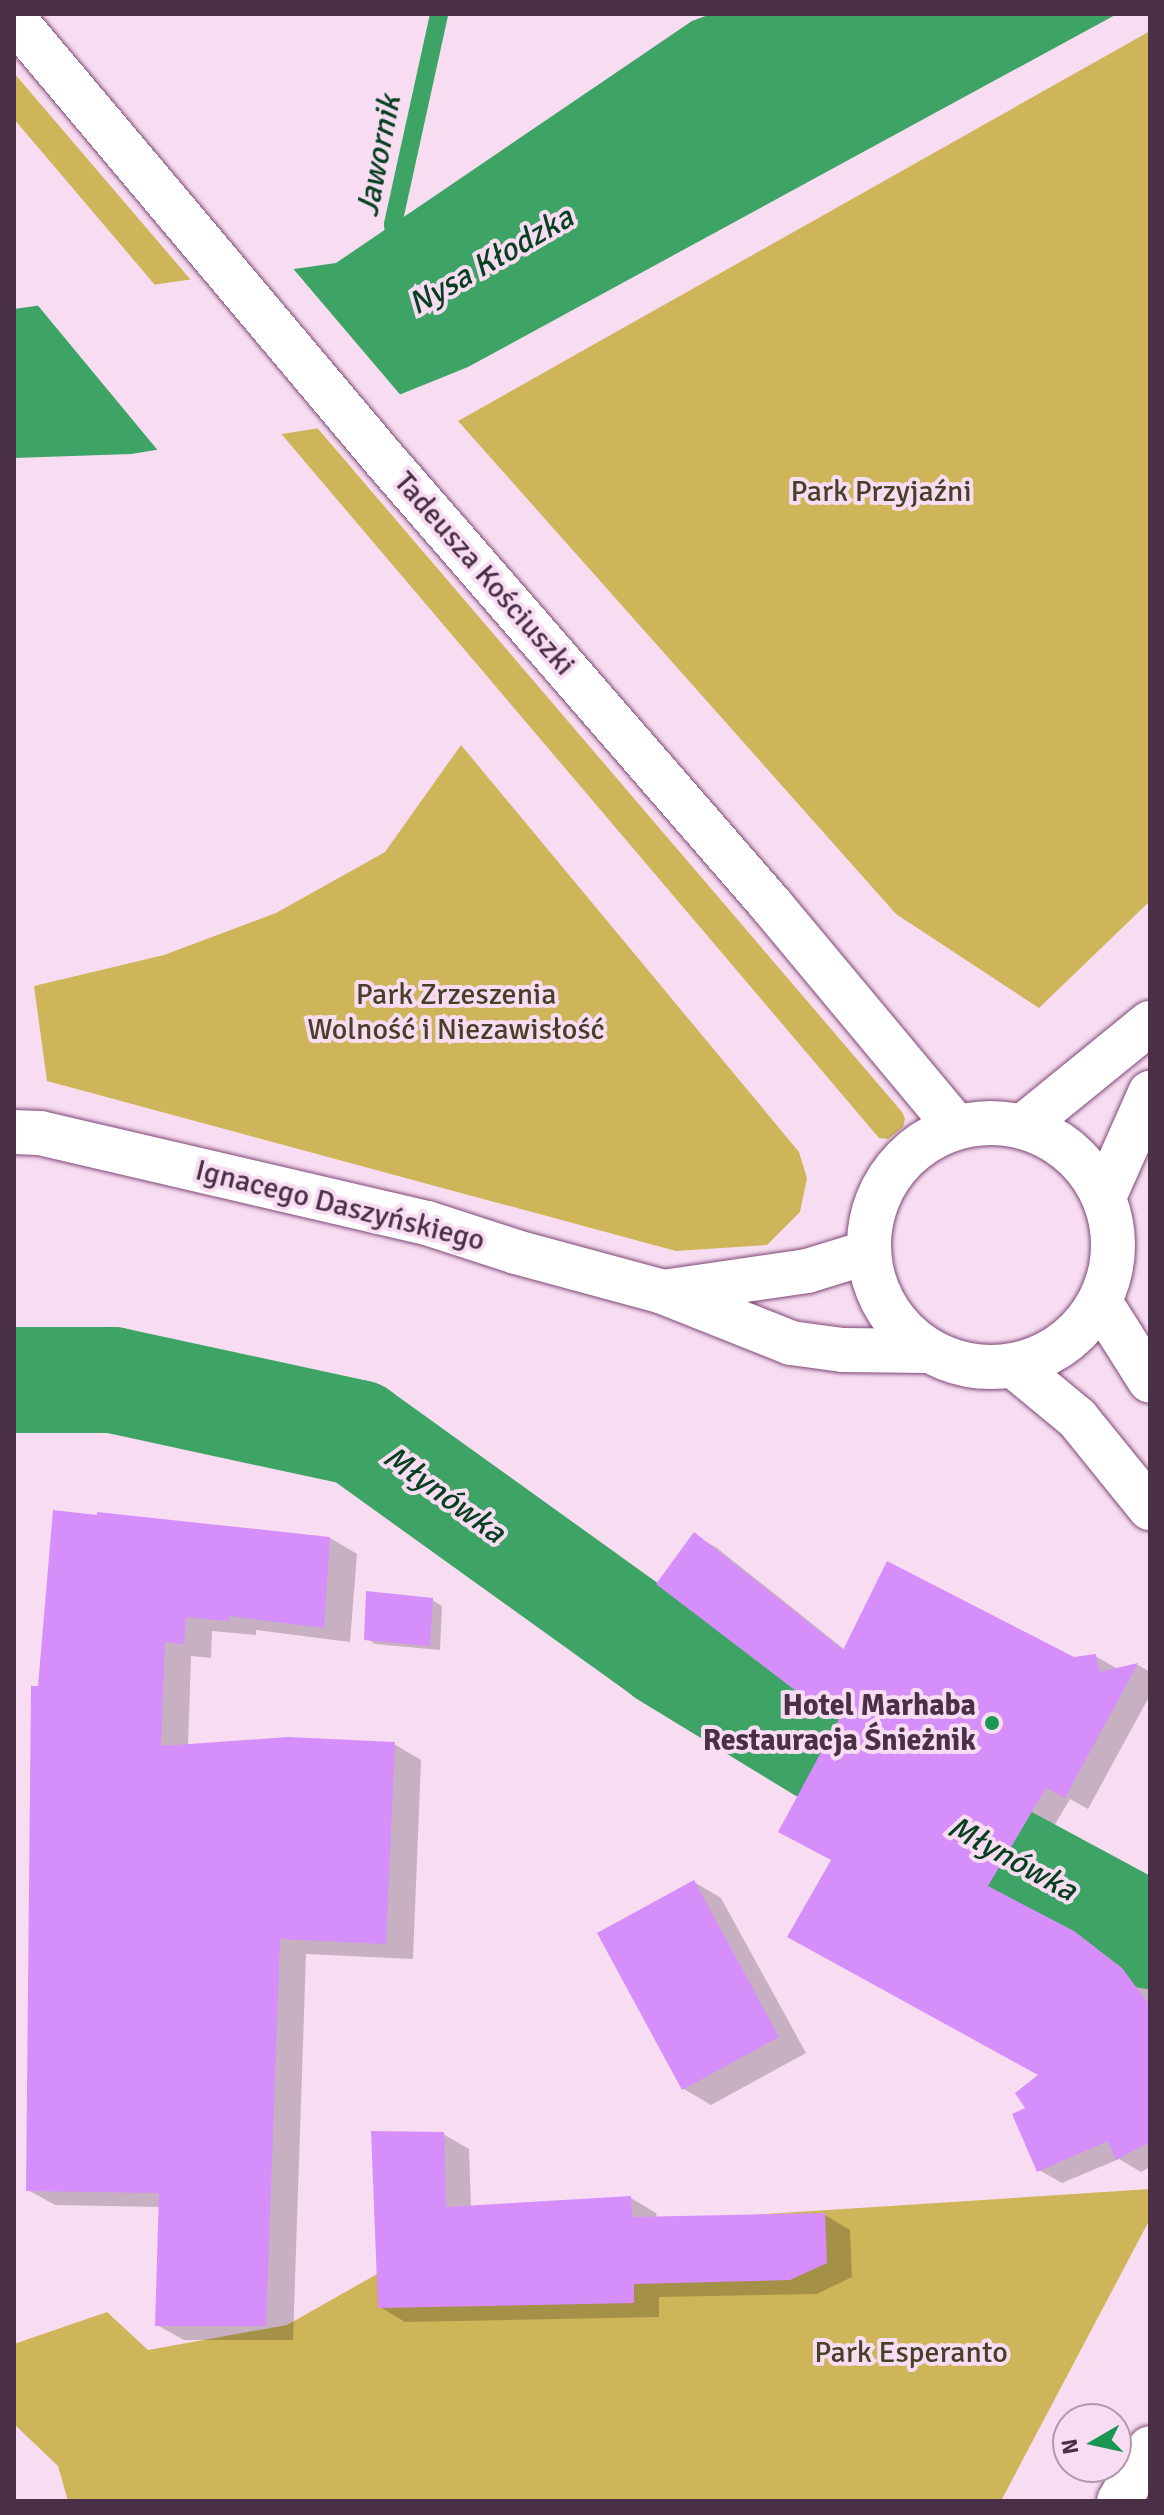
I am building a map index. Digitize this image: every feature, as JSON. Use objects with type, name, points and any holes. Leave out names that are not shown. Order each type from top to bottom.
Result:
[{"type":"street","name":"Tadeusza Kościuszki","points":[[14,19],[384,459],[772,906],[956,1127]]},
{"type":"street","points":[[1022,1127],[1150,1023]]},
{"type":"street","points":[[1104,1197],[1150,1093]]},
{"type":"street","points":[[990,1123],[1022,1127],[1056,1141],[1066,1149],[1084,1166],[1104,1197],[1114,1250],[1110,1277],[1100,1302],[1079,1332],[1049,1354],[1014,1366],[985,1368],[956,1363],[928,1351],[898,1325],[878,1291],[869,1252],[872,1221],[881,1191],[900,1163],[926,1142],[956,1127],[990,1123]]},
{"type":"street","name":"Ignacego Daszyńskiego","points":[[14,1132],[40,1133],[427,1223],[516,1252],[663,1292],[791,1343],[843,1350],[928,1351]]},
{"type":"street","name":"Ignacego Daszyńskiego","points":[[663,1292],[807,1271],[869,1252]]},
{"type":"street","points":[[1100,1302],[1150,1381]]},
{"type":"street","points":[[1014,1366],[1077,1418],[1150,1508]]},
{"type":"street","points":[[1119,2501],[1150,2448]]},
{"type":"green space","name":"Park Przyjaźni","points":[[1150,31],[1150,901],[1039,1008],[896,914],[458,421]]},
{"type":"green space","points":[[14,73],[902,1112],[905,1119],[903,1127],[888,1139],[879,1138],[14,119]]},
{"type":"green space","name":"Park Zrzeszenia Wolność i Niezawisłość","points":[[461,745],[799,1152],[807,1178],[800,1212],[767,1245],[676,1251],[47,1081],[34,986],[164,955],[276,913],[385,852]]},
{"type":"green space","name":"Park Esperanto","points":[[1150,2189],[1150,2219],[1001,2501],[68,2501],[58,2466],[14,2424],[14,2344],[107,2312],[148,2350],[287,2325],[446,2235]]},
{"type":"water","name":"Nysa Kłodzka","points":[[711,14],[1117,14],[468,367],[332,422],[131,454],[14,458],[14,309],[336,263],[692,21]]},
{"type":"pier","points":[[290,265],[403,398],[333,426],[160,453],[35,302]]},
{"type":"building","points":[[53,1510],[330,1537],[324,1628],[229,1616],[229,1621],[186,1617],[184,1644],[165,1642],[161,1746],[288,1737],[395,1742],[386,1944],[280,1939],[266,2326],[155,2326],[159,2193],[26,2191],[31,1686],[38,1686]]},
{"type":"building","points":[[694,1532],[843,1650],[887,1561],[1074,1657],[1096,1654],[1099,1672],[1138,1663],[1065,1798],[1046,1788],[988,1886],[1074,1931],[1122,1968],[1150,2006],[1150,2142],[1116,2160],[1108,2141],[1037,2172],[1012,2114],[1025,2108],[1015,2093],[1038,2075],[787,1937],[831,1860],[778,1832],[839,1719],[813,1704],[656,1584]]},
{"type":"building","points":[[366,1591],[433,1598],[430,1646],[364,1640]]},
{"type":"building","points":[[694,1880],[779,2037],[682,2090],[597,1933]]},
{"type":"building","points":[[371,2131],[444,2132],[446,2207],[631,2196],[632,2217],[825,2213],[827,2263],[790,2280],[634,2284],[634,2303],[378,2308]]},
{"type":"waterway","name":"Jawornik","points":[[395,246],[393,224],[439,14]]},
{"type":"waterway","name":"Młynówka","points":[[14,1380],[113,1380],[358,1433],[665,1654],[822,1750]]},
{"type":"waterway","name":"Młynówka","points":[[877,1784],[933,1819],[1150,1936]]},
{"type":"place","name":"Hotel Marhaba Restauracja Śnieżnik","points":[[992,1723]]}]
